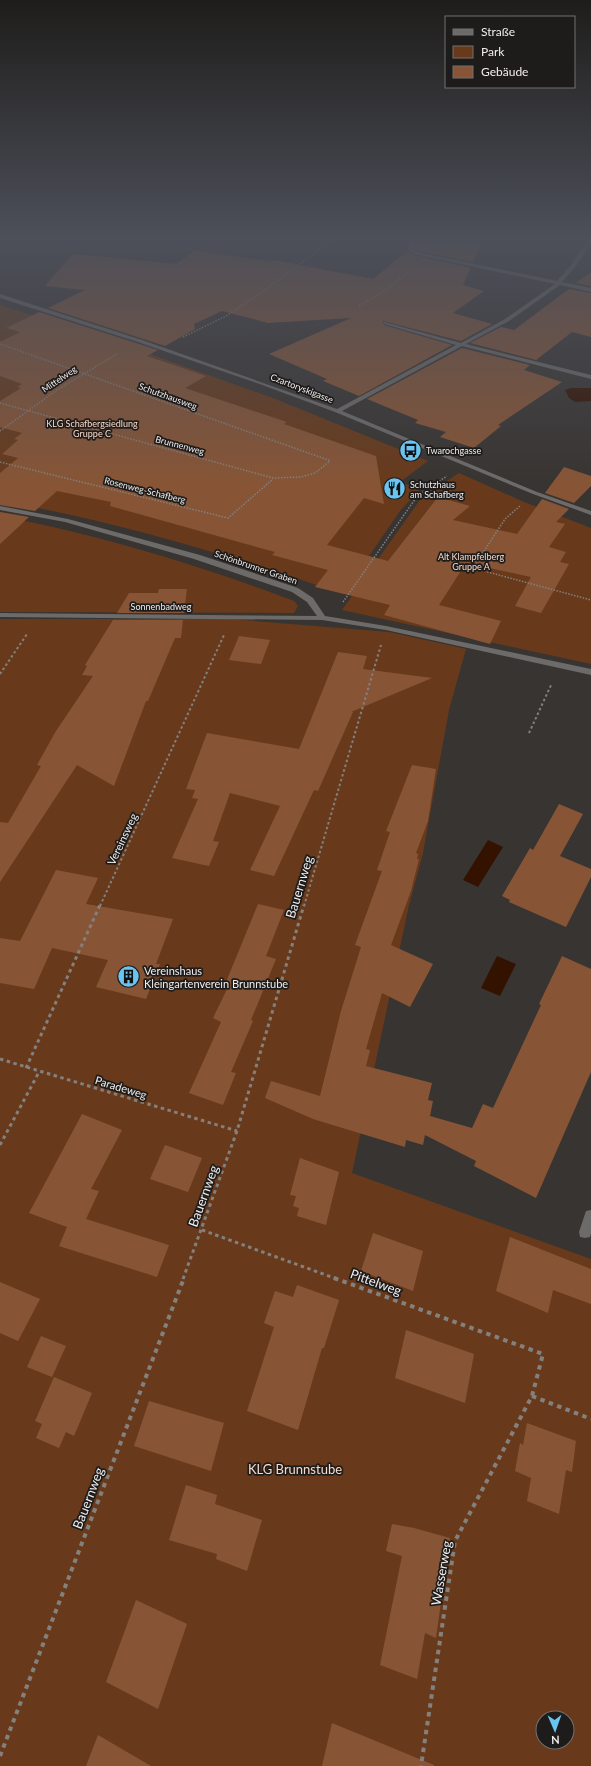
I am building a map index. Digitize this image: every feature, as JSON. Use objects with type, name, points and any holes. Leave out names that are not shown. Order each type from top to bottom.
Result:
[{"type":"street","name":"Czartoryskigasse","points":[[72,319],[259,382],[337,411],[500,479],[591,513]]},
{"type":"street","points":[[337,411],[463,345],[508,319]]},
{"type":"street","points":[[386,323],[463,345],[591,377]]},
{"type":"street","name":"Schönbrunner Graben","points":[[0,508],[82,525],[197,557],[295,590],[310,600],[322,618]]},
{"type":"street","name":"Sonnenbadweg","points":[[0,615],[322,618]]},
{"type":"street","points":[[322,618],[386,628],[591,672]]},
{"type":"street","points":[[585,1232],[591,1216]]},
{"type":"path","points":[[160,348],[216,319]]},
{"type":"path","name":"Schutzhausweg","points":[[0,344],[331,461]]},
{"type":"path","name":"Mittelweg","points":[[0,431],[26,410],[81,372],[123,351]]},
{"type":"path","name":"Brunnenweg","points":[[0,403],[273,478],[302,477],[315,473],[331,461]]},
{"type":"path","name":"Rosenweg-Schafberg","points":[[0,462],[228,518],[273,478]]},
{"type":"path","points":[[322,618],[338,610],[418,496],[450,474]]},
{"type":"path","points":[[524,502],[505,519],[473,568],[591,600]]},
{"type":"path","points":[[0,674],[38,616]]},
{"type":"path","name":"Vereinsweg","points":[[26,1068],[232,616]]},
{"type":"path","name":"Bauernweg","points":[[0,1756],[202,1230],[237,1131],[386,628]]},
{"type":"path","points":[[529,733],[560,665]]},
{"type":"path","name":"Paradeweg","points":[[0,1059],[237,1131]]},
{"type":"path","points":[[0,1144],[39,1072]]},
{"type":"path","name":"Pittelweg","points":[[202,1230],[543,1354]]},
{"type":"path","name":"Wasserweg","points":[[421,1766],[455,1540],[532,1396],[543,1354]]},
{"type":"path","points":[[532,1396],[591,1419]]},
{"type":"green space","name":"KLG Schafbergsiedlung Gruppe C","points":[[0,319],[45,319],[130,347],[273,398],[428,461],[400,482],[420,489],[400,511],[343,594],[259,566],[130,529],[44,509],[0,501]]},
{"type":"green space","name":"Alt Klampfelberg Gruppe A","points":[[459,473],[524,502],[591,528],[591,664],[342,610],[422,497]]},
{"type":"green space","points":[[0,516],[75,532],[186,563],[294,601],[298,606],[294,613],[0,612]]},
{"type":"green space","name":"KLG Brunnstube","points":[[0,619],[231,619],[389,632],[466,649],[449,710],[423,853],[409,905],[352,1173],[591,1259],[591,1766],[0,1766]]},
{"type":"shaded area","points":[[571,388],[591,388],[591,401],[575,402],[569,398],[565,390]]},
{"type":"shaded area","points":[[488,840],[503,847],[478,887],[463,880]]},
{"type":"shaded area","points":[[497,956],[516,964],[500,996],[481,988]]},
{"type":"building","name":"KLG Schafbergsiedlung Gruppe C","points":[[24,319],[62,319],[158,350],[147,356],[206,376],[185,388],[287,422],[284,424],[376,456],[384,504],[364,498],[327,545],[388,561],[438,497],[470,506],[453,520],[517,534],[542,499],[569,509],[556,522],[565,524],[549,547],[566,552],[560,562],[569,564],[541,613],[515,606],[531,577],[466,563],[439,605],[501,621],[490,644],[384,615],[390,605],[315,587],[328,570],[272,555],[275,552],[110,506],[111,502],[57,491],[35,511],[0,505],[0,473],[18,458],[2,454],[18,440],[14,439],[22,433],[0,427],[0,401],[21,388],[17,387],[22,384],[0,376],[0,342],[20,332],[6,328]]},
{"type":"building","points":[[83,319],[204,319],[194,324],[195,329],[165,346]]},
{"type":"building","points":[[254,319],[328,319],[268,323]]},
{"type":"building","points":[[348,319],[476,319],[492,324],[461,341],[383,321],[384,325],[452,345],[359,396],[323,381],[327,379],[269,354]]},
{"type":"building","points":[[528,319],[591,319],[591,337],[572,332],[536,360],[470,343],[501,327],[514,330]]},
{"type":"building","points":[[462,348],[530,365],[524,370],[562,382],[498,425],[501,426],[474,448],[440,437],[446,432],[415,423],[418,420],[367,399]]},
{"type":"building","points":[[564,467],[591,476],[591,486],[574,503],[545,493]]},
{"type":"building","points":[[0,512],[29,517],[0,544]]},
{"type":"building","points":[[159,589],[187,589],[184,613],[117,613],[129,593],[158,593]]},
{"type":"building","points":[[113,620],[183,620],[181,638],[175,638],[148,701],[146,701],[114,786],[77,765],[0,882],[0,822],[8,823],[41,766],[37,765],[56,731],[93,676],[82,675],[87,666],[85,665]]},
{"type":"building","points":[[239,636],[270,640],[261,664],[229,660]]},
{"type":"building","points":[[338,652],[367,656],[363,669],[432,678],[351,712],[353,712],[318,791],[314,790],[274,876],[250,870],[280,806],[230,793],[213,841],[219,842],[209,866],[172,858],[198,799],[192,798],[195,790],[186,789],[207,733],[299,749]]},
{"type":"building","points":[[412,765],[436,769],[428,821],[416,853],[418,854],[417,859],[419,859],[411,891],[391,945],[433,964],[410,1007],[382,993],[366,1049],[370,1050],[366,1066],[432,1083],[428,1100],[433,1101],[430,1116],[472,1128],[483,1104],[493,1108],[562,956],[591,969],[591,1072],[536,1198],[474,1166],[476,1161],[425,1135],[423,1145],[406,1140],[405,1147],[313,1119],[265,1098],[271,1081],[320,1096],[341,1011],[361,947],[355,945],[382,871],[377,870],[390,832],[386,831]]},
{"type":"building","points":[[559,804],[583,814],[560,856],[591,869],[591,877],[566,927],[509,902],[510,900],[502,896],[530,848],[533,850]]},
{"type":"building","points":[[56,870],[98,878],[86,904],[173,919],[156,964],[160,964],[146,999],[96,987],[108,960],[52,948],[34,989],[0,983],[0,938],[20,941]]},
{"type":"building","points":[[258,904],[284,910],[266,956],[276,959],[251,1020],[253,1021],[231,1072],[236,1073],[223,1105],[189,1093],[221,1022],[213,1018],[230,983],[226,982]]},
{"type":"building","points":[[82,1114],[122,1130],[91,1189],[99,1191],[86,1219],[169,1245],[157,1277],[59,1246],[67,1227],[29,1213]]},
{"type":"building","points":[[165,1145],[202,1158],[188,1192],[150,1179]]},
{"type":"building","points":[[300,1158],[339,1172],[326,1225],[297,1216],[299,1208],[293,1206],[296,1196],[290,1195]]},
{"type":"building","points":[[373,1233],[423,1251],[413,1291],[361,1271]]},
{"type":"building","points":[[510,1237],[591,1269],[591,1304],[553,1290],[548,1313],[496,1291]]},
{"type":"building","points":[[0,1282],[40,1299],[18,1341],[0,1333]]},
{"type":"building","points":[[297,1285],[339,1300],[324,1348],[322,1348],[298,1430],[247,1411],[274,1327],[264,1323],[275,1291],[293,1297]]},
{"type":"building","points":[[406,1330],[474,1354],[465,1403],[395,1378]]},
{"type":"building","points":[[41,1336],[66,1346],[52,1377],[27,1367]]},
{"type":"building","points":[[54,1377],[92,1393],[74,1436],[66,1432],[59,1448],[36,1438],[42,1424],[35,1421]]},
{"type":"building","points":[[149,1401],[224,1423],[211,1471],[134,1446]]},
{"type":"building","points":[[527,1423],[576,1441],[572,1472],[566,1470],[559,1514],[527,1501],[531,1478],[515,1471],[520,1443],[523,1445]]},
{"type":"building","points":[[186,1485],[217,1495],[215,1504],[262,1520],[247,1571],[216,1559],[217,1554],[169,1540]]},
{"type":"building","points":[[392,1524],[414,1528],[450,1538],[436,1638],[425,1633],[417,1679],[380,1665],[402,1556],[386,1551]]},
{"type":"building","points":[[136,1600],[187,1624],[158,1709],[106,1682]]},
{"type":"building","points":[[332,1723],[434,1765],[434,1766],[322,1766]]},
{"type":"building","points":[[98,1735],[151,1766],[86,1766]]},
{"type":"place","name":"Twarochgasse","points":[[410,450]]},
{"type":"place","name":"Schutzhaus am Schafberg","points":[[395,489]]},
{"type":"place","name":"Vereinshaus Kleingartenverein Brunnstube","points":[[128,976]]}]
